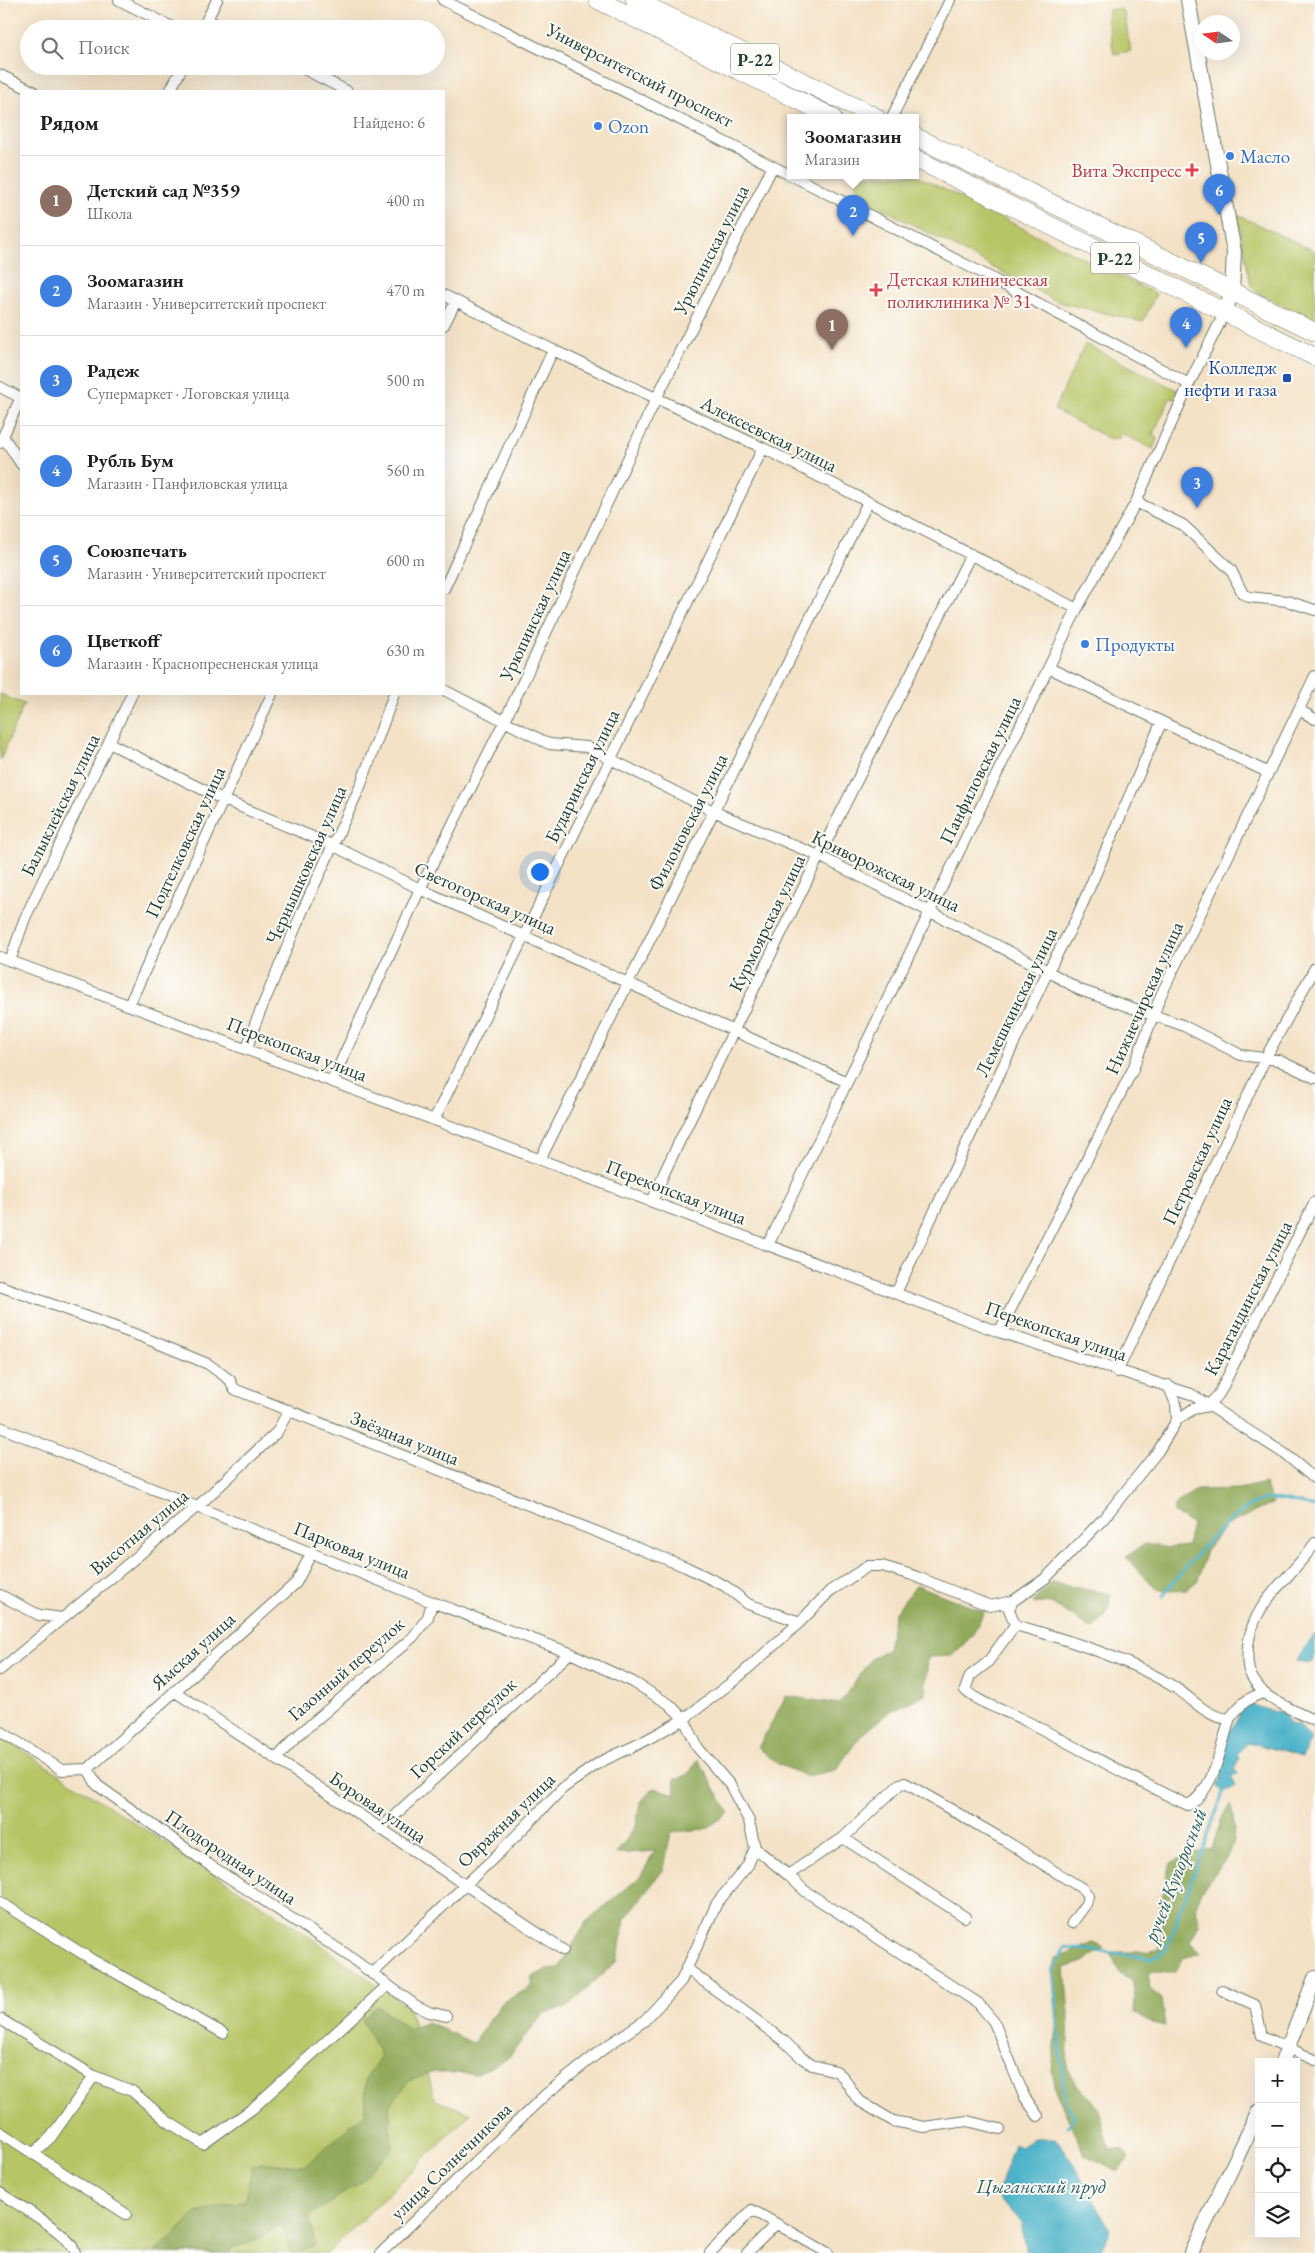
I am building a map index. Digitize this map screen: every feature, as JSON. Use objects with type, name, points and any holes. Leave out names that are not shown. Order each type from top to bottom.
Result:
[{"type":"highway","name":"Р-22","points":[[598,0],[826,114]]},
{"type":"highway","name":"Р-22","points":[[635,0],[870,114]]},
{"type":"highway","name":"Р-22","points":[[919,138],[1315,332]]},
{"type":"highway","name":"Р-22","points":[[919,160],[1315,358]]},
{"type":"street","points":[[119,0],[158,20]]},
{"type":"street","points":[[207,20],[217,0]]},
{"type":"street","name":"Университетский проспект","points":[[443,0],[787,173]]},
{"type":"street","points":[[893,114],[950,0]]},
{"type":"street","points":[[1188,0],[1234,252],[1232,292],[1225,312]]},
{"type":"street","points":[[0,75],[31,90]]},
{"type":"street","points":[[171,90],[178,75]]},
{"type":"street","points":[[316,75],[345,90]]},
{"type":"street","name":"Урюпинская улица","points":[[332,1081],[420,889],[505,720],[656,399],[773,166]]},
{"type":"street","name":"Университетский проспект","points":[[799,179],[980,272],[1189,384]]},
{"type":"street","name":"Алексеевская улица","points":[[445,296],[553,350],[763,448],[1077,609]]},
{"type":"street","points":[[445,323],[456,301]]},
{"type":"street","name":"Панфиловская улица","points":[[768,1245],[931,913],[1077,609],[1136,502],[1189,384],[1225,312]]},
{"type":"street","points":[[445,587],[553,350]]},
{"type":"street","points":[[0,387],[20,397]]},
{"type":"street","points":[[20,400],[2,440],[20,463]]},
{"type":"street","name":"Бударинская улица","points":[[434,1120],[763,448]]},
{"type":"street","name":"Филоновская улица","points":[[540,1160],[868,502]]},
{"type":"street","points":[[1136,502],[1183,525],[1230,570],[1243,594],[1249,597],[1287,600],[1315,610]]},
{"type":"street","name":"Курмоярская улица","points":[[652,1202],[819,856],[971,554]]},
{"type":"street","points":[[1049,668],[1267,772]]},
{"type":"street","name":"Нижнечирская улица","points":[[999,1332],[1133,1069],[1161,995],[1315,676]]},
{"type":"street","name":"Криворожская улица","points":[[445,690],[549,744],[587,747],[713,811],[819,856],[1048,971],[1080,990],[1153,1017],[1182,1025],[1241,1054],[1256,1058],[1266,1057],[1285,1062],[1315,1078]]},
{"type":"street","name":"Балыклейская улица","points":[[10,961],[25,918],[132,695]]},
{"type":"street","name":"Подтелковская улица","points":[[129,1005],[272,695]]},
{"type":"street","name":"Чернышковская улица","points":[[247,1049],[266,998],[332,845],[360,788],[394,695]]},
{"type":"street","points":[[1299,710],[1315,719]]},
{"type":"street","name":"Лемешкинская улица","points":[[896,1293],[1048,971],[1076,919],[1161,723]]},
{"type":"street","name":"Светогорская улица","points":[[109,744],[224,800],[332,845],[420,889],[847,1082]]},
{"type":"street","name":"Перекопская улица","points":[[0,957],[999,1332],[1117,1372],[1168,1385],[1191,1394],[1285,1454],[1315,1479]]},
{"type":"street","name":"Петровская улица","points":[[1117,1372],[1266,1057],[1315,968]]},
{"type":"street","name":"Карагандинская улица","points":[[1208,1406],[1224,1386],[1315,1202]]},
{"type":"street","name":"Звёздная улица","points":[[0,1286],[140,1336],[208,1364],[230,1380],[234,1389],[686,1568],[726,1586],[748,1604],[800,1622]]},
{"type":"street","points":[[1168,1385],[1176,1404],[1177,1420]]},
{"type":"street","points":[[1016,1625],[1009,1609],[1014,1601],[1046,1578],[1104,1518],[1158,1451],[1177,1420],[1193,1409],[1208,1406]]},
{"type":"street","name":"Высотная улица","points":[[0,1670],[198,1506],[277,1432],[289,1410]]},
{"type":"street","name":"Парковая улица","points":[[0,1427],[432,1602],[570,1654],[632,1682],[669,1704],[684,1718]]},
{"type":"street","points":[[1315,1542],[1254,1619],[1250,1630],[1247,1666],[1249,1673],[1263,1693],[1315,1721]]},
{"type":"street","name":"Ямская улица","points":[[88,1770],[296,1583],[312,1552]]},
{"type":"street","name":"Овражная улица","points":[[372,1974],[531,1822],[562,1788],[600,1762],[639,1744],[684,1718],[736,1679],[800,1622],[830,1591],[868,1566],[882,1566],[912,1575],[990,1606],[1014,1601]]},
{"type":"street","points":[[0,1595],[39,1615],[63,1618]]},
{"type":"street","name":"Газонный переулок","points":[[276,1759],[296,1736],[413,1636],[428,1618],[432,1602]]},
{"type":"street","points":[[1016,1625],[987,1663],[970,1676],[965,1690],[972,1696],[1022,1719],[1145,1786],[1188,1805],[1196,1801],[1208,1786],[1230,1718],[1240,1704],[1250,1697],[1263,1693]]},
{"type":"street","points":[[1016,1625],[1059,1637],[1118,1660],[1173,1686],[1219,1718],[1230,1718]]},
{"type":"street","name":"Горский переулок","points":[[380,1829],[570,1654]]},
{"type":"street","name":"Боровая улица","points":[[174,1691],[563,1950]]},
{"type":"street","points":[[684,1718],[698,1748],[734,1792],[749,1821],[754,1848],[805,1891],[978,2003],[994,2022],[1024,2096],[1038,2116]]},
{"type":"street","points":[[0,1731],[62,1770],[88,1770]]},
{"type":"street","name":"Плодородная улица","points":[[88,1770],[97,1785],[205,1862],[346,1954],[416,2005],[429,2012],[446,2016]]},
{"type":"street","points":[[788,1875],[843,1838],[876,1804],[900,1784],[905,1783],[1004,1840],[1083,1889],[1088,1896],[1086,1904],[1072,1923]]},
{"type":"street","points":[[843,1838],[965,1917]]},
{"type":"street","name":"улица Солнечникова","points":[[382,2253],[545,2095],[607,2046],[644,2021],[680,1981],[717,1903],[748,1865],[754,1848]]},
{"type":"street","points":[[0,1902],[91,1959],[223,2033]]},
{"type":"street","points":[[686,1968],[784,2041],[802,2058],[812,2064],[836,2071],[843,2077],[858,2100],[893,2121],[924,2127],[967,2121],[1000,2129]]},
{"type":"street","points":[[1285,2055],[1315,1978]]},
{"type":"street","points":[[0,2019],[94,2076],[132,2091],[167,2121],[203,2144],[252,2109],[388,1985]]},
{"type":"street","points":[[1222,1990],[1256,2005],[1262,2036],[1285,2055],[1314,2056]]},
{"type":"street","points":[[33,2154],[51,2137],[94,2076]]},
{"type":"street","points":[[1191,2253],[1255,2119]]},
{"type":"street","points":[[0,2132],[126,2214]]},
{"type":"street","points":[[0,2194],[62,2234],[75,2249],[75,2253]]},
{"type":"street","points":[[710,2253],[752,2210],[828,2253]]},
{"type":"street","points":[[747,2253],[776,2224]]},
{"type":"green space","points":[[1120,8],[1124,13],[1131,51],[1114,54],[1107,17],[1109,10]]},
{"type":"green space","points":[[919,177],[1156,294],[1143,322],[1058,302],[863,198],[853,179],[919,179]]},
{"type":"green space","points":[[1237,215],[1315,251],[1315,321],[1258,293],[1251,286]]},
{"type":"green space","points":[[1085,344],[1179,391],[1176,399],[1170,398],[1153,434],[1157,439],[1153,449],[1120,433],[1119,438],[1110,439],[1054,410]]},
{"type":"green space","points":[[0,694],[24,704],[0,761]]},
{"type":"green space","points":[[1265,1483],[1273,1503],[1226,1526],[1206,1550],[1198,1580],[1186,1590],[1171,1591],[1156,1588],[1126,1557],[1145,1544],[1168,1548],[1187,1546],[1192,1524],[1174,1513],[1174,1505],[1196,1490],[1239,1489]]},
{"type":"green space","points":[[1051,1583],[1111,1594],[1107,1615],[1092,1629],[1053,1604],[1032,1603]]},
{"type":"green space","points":[[917,1585],[984,1612],[972,1636],[952,1656],[928,1657],[925,1695],[893,1709],[861,1735],[836,1770],[806,1776],[778,1764],[758,1748],[786,1696],[839,1704],[871,1659],[888,1648],[895,1612]]},
{"type":"green space","points":[[0,1736],[302,1931],[409,2008],[435,2100],[471,2113],[328,2253],[0,2253]]},
{"type":"green space","points":[[698,1759],[729,1813],[706,1829],[671,1832],[664,1869],[625,1919],[617,1961],[565,2008],[544,2013],[508,2058],[477,2074],[434,2072],[409,2081],[389,2106],[392,2148],[358,2184],[309,2216],[315,2245],[297,2253],[292,2253],[282,2224],[251,2242],[235,2247],[229,2253],[155,2253],[197,2212],[246,2200],[252,2166],[264,2163],[305,2166],[365,2113],[366,2078],[381,2056],[362,2020],[377,2006],[409,2029],[427,2022],[473,2043],[502,2003],[531,1987],[532,1977],[546,1970],[559,1969],[586,1922],[640,1877],[655,1851],[616,1854],[636,1826],[640,1803],[653,1788],[676,1794],[674,1779],[688,1775]]},
{"type":"green space","points":[[1231,1804],[1234,1827],[1230,1850],[1219,1869],[1206,1884],[1198,1901],[1199,1925],[1190,1941],[1201,1953],[1183,1958],[1174,1972],[1148,1972],[1150,1989],[1162,1999],[1166,2026],[1148,2022],[1134,2012],[1135,1997],[1132,1981],[1120,1974],[1110,1952],[1148,1952],[1160,1949],[1162,1927],[1160,1904],[1171,1863],[1187,1855],[1212,1848],[1222,1818]]},
{"type":"green space","points":[[1093,1943],[1104,1948],[1083,1962],[1065,1968],[1069,2013],[1067,2067],[1078,2087],[1092,2099],[1100,2112],[1110,2149],[1122,2150],[1129,2158],[1118,2171],[1084,2154],[1057,2094],[1052,2070],[1059,2012],[1055,1999],[1056,1984],[1052,1972],[1055,1958]]},
{"type":"water","points":[[1315,1634],[1315,1656],[1311,1663],[1296,1661]]},
{"type":"water","points":[[1251,1703],[1258,1707],[1284,1714],[1290,1724],[1301,1727],[1311,1739],[1302,1757],[1248,1742],[1237,1754],[1239,1758],[1235,1769],[1238,1774],[1231,1776],[1236,1786],[1223,1793],[1217,1787],[1223,1774],[1217,1767],[1224,1763],[1226,1739],[1238,1720],[1240,1711]]},
{"type":"water","name":"Цыганский пруд","points":[[1034,2138],[1055,2138],[1065,2150],[1110,2229],[1099,2253],[1027,2253],[1021,2221],[1000,2201],[998,2191],[1014,2144],[1020,2147]]},
{"type":"waterway","name":"ручей Купоросный","points":[[1163,1596],[1196,1555],[1242,1511],[1256,1503],[1269,1499],[1315,1507]]},
{"type":"waterway","name":"ручей Купоросный","points":[[1068,2126],[1074,2118],[1065,2101],[1053,1970],[1065,1947],[1152,1958],[1160,1955],[1167,1948],[1223,1793]]},
{"type":"place","name":"Ozon","points":[[598,126]]},
{"type":"place","name":"Масло","points":[[1230,156]]},
{"type":"place","name":"Вита Экспресс","points":[[1192,170]]},
{"type":"place","name":"Цветкоff","points":[[1219,215]]},
{"type":"place","name":"Зоомагазин","points":[[853,236]]},
{"type":"place","name":"Союзпечать","points":[[1201,263]]},
{"type":"place","name":"Детская клиническая поликлиника № 31","points":[[876,290]]},
{"type":"place","name":"Рубль Бум","points":[[1186,348]]},
{"type":"place","name":"Детский сад №359","points":[[832,350]]},
{"type":"place","name":"Колледж нефти и газа","points":[[1287,378]]},
{"type":"place","name":"Радеж","points":[[1197,508]]},
{"type":"place","name":"Продукты","points":[[1085,644]]}]
